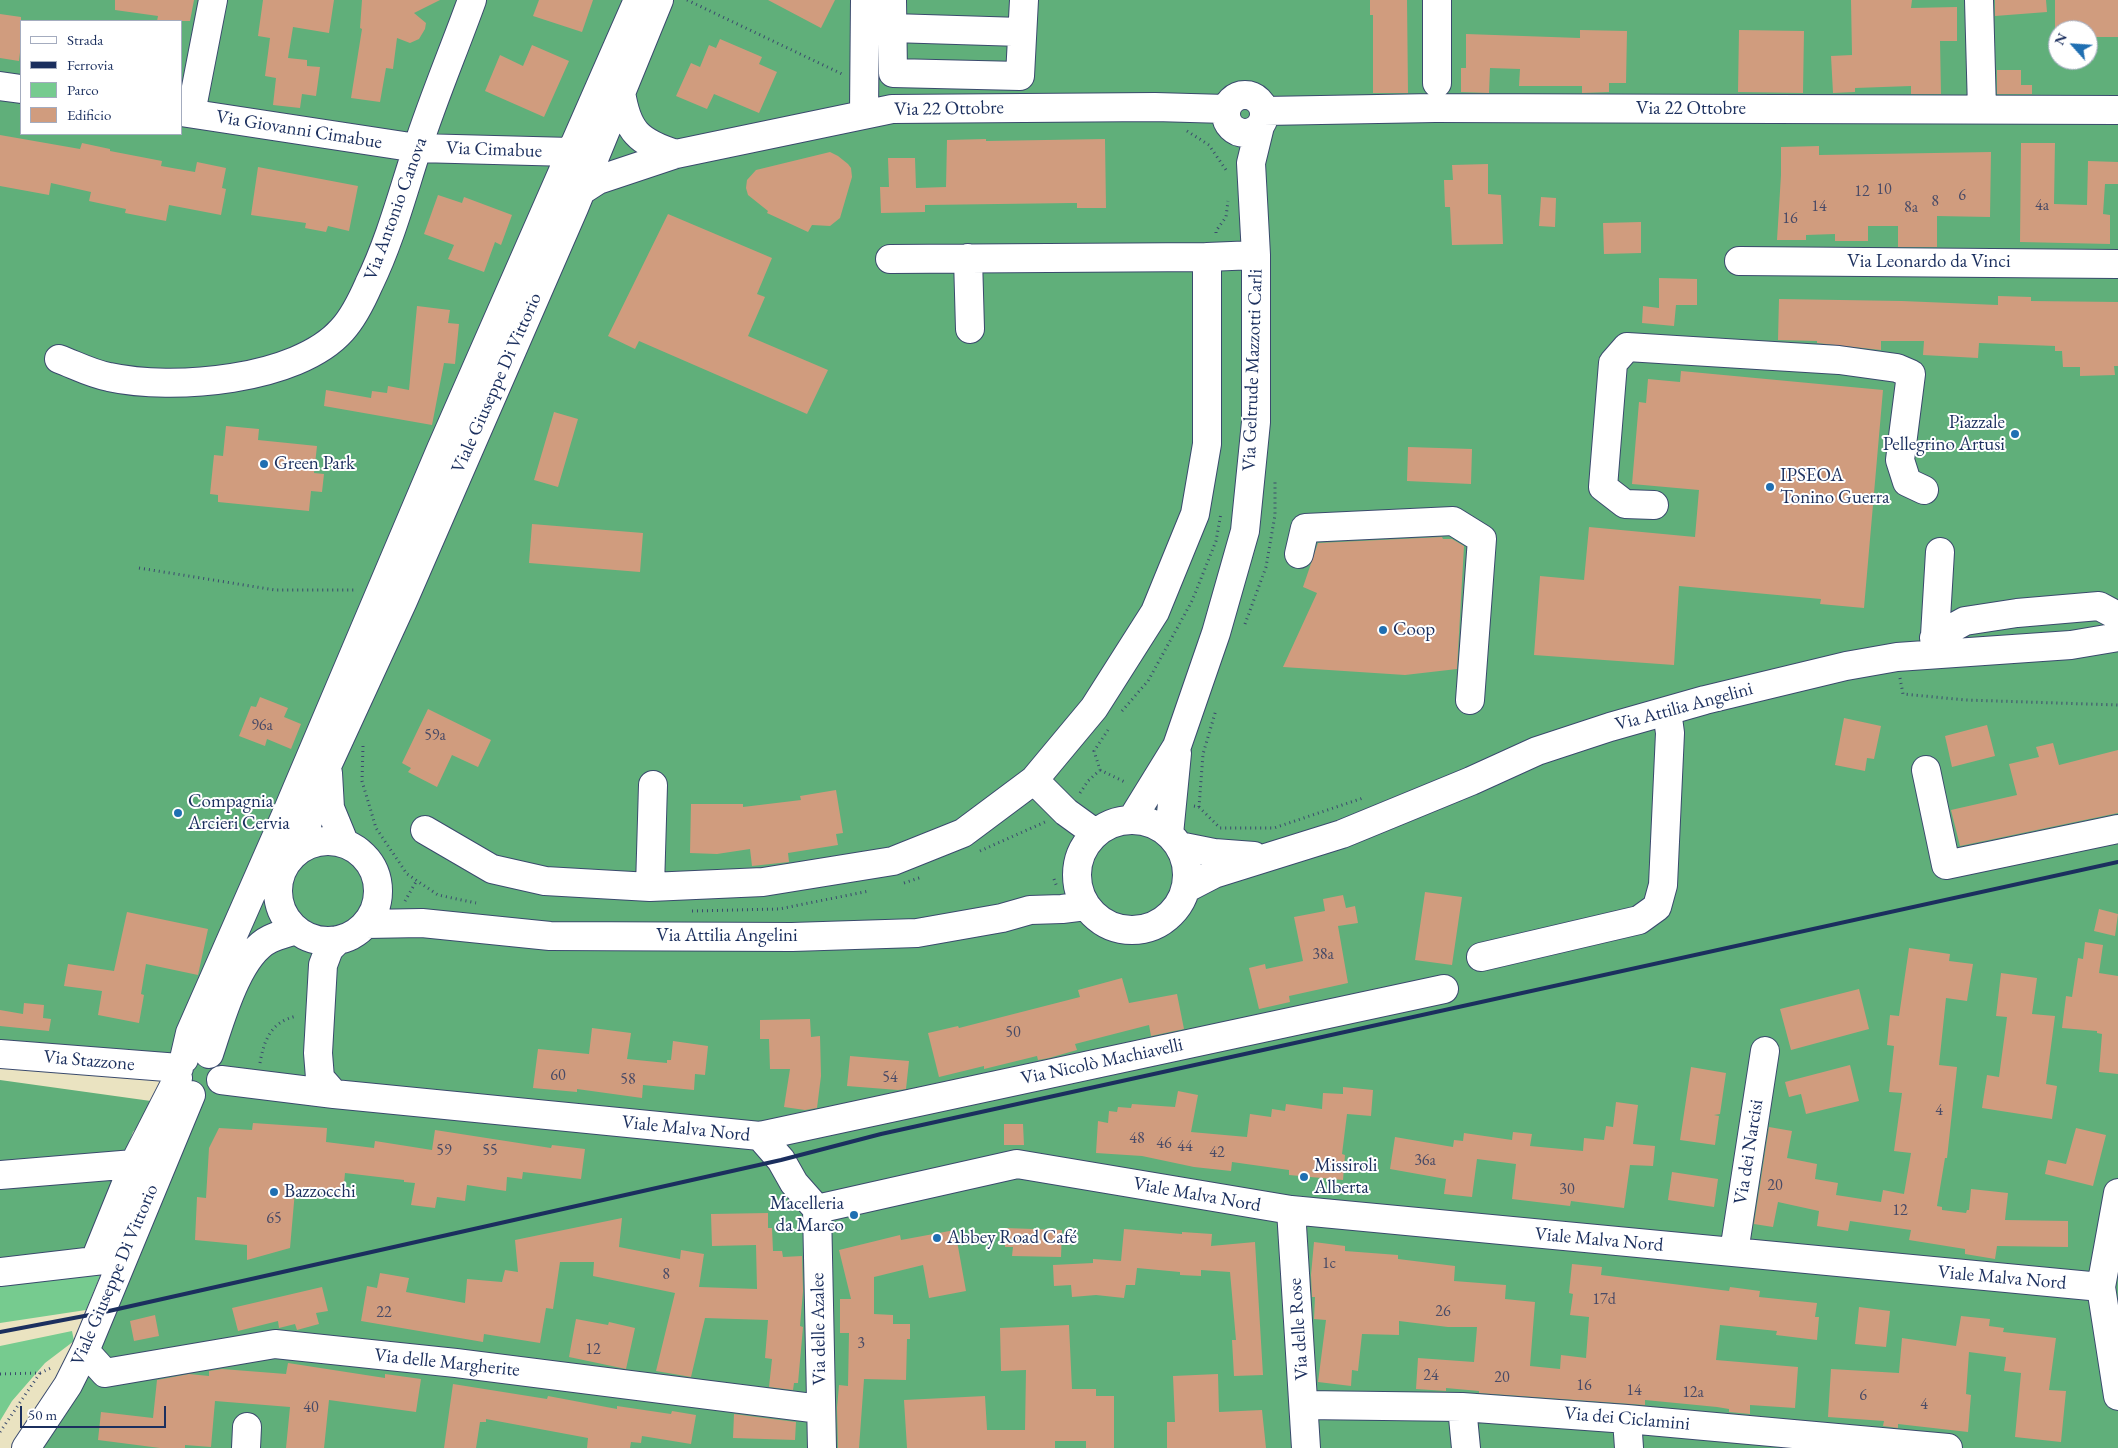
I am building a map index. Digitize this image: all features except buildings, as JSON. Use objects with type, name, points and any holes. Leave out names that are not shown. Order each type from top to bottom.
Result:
[{"type":"street","points":[[186,112],[213,0]]},
{"type":"street","name":"Via Antonio Canova","points":[[59,359],[108,377],[162,383],[197,382],[230,378],[267,370],[299,360],[320,349],[343,329],[362,298],[388,241],[417,148],[472,0]]},
{"type":"street","points":[[482,387],[571,152],[638,0]]},
{"type":"street","name":"Viale Giuseppe Di Vittorio","points":[[302,847],[312,804],[392,596],[482,387],[581,191],[659,0]]},
{"type":"street","points":[[892,0],[893,73],[1020,76],[1024,0]]},
{"type":"street","points":[[1437,0],[1437,83]]},
{"type":"street","points":[[1979,0],[1982,109]]},
{"type":"street","points":[[864,113],[865,8],[885,17],[892,28]]},
{"type":"street","points":[[892,28],[1021,32]]},
{"type":"street","points":[[0,86],[20,89]]},
{"type":"street","points":[[621,92],[625,114],[632,129],[651,146],[676,154]]},
{"type":"street","name":"Via 22 Ottobre","points":[[581,191],[598,180],[676,154],[864,113],[901,109],[1155,107],[1246,119],[1435,108],[2118,110]]},
{"type":"street","name":"Via Giovanni Cimabue","points":[[186,112],[417,148]]},
{"type":"street","name":"Via Geltrude Mazzotti Carli","points":[[1132,819],[1177,746],[1216,633],[1245,531],[1256,422],[1256,255],[1251,163],[1246,119]]},
{"type":"street","name":"Via Cimabue","points":[[417,148],[571,152]]},
{"type":"street","points":[[890,259],[1256,255]]},
{"type":"street","points":[[425,830],[492,869],[546,881],[650,887],[763,882],[893,861],[963,833],[1034,780],[1094,708],[1155,612],[1195,514],[1207,444],[1215,256]]},
{"type":"street","points":[[968,258],[970,329]]},
{"type":"street","name":"Via Leonardo da Vinci","points":[[1739,261],[2118,264]]},
{"type":"street","points":[[1654,505],[1625,504],[1603,487],[1613,363],[1627,347],[1839,360],[1897,368],[1910,374],[1900,460],[1907,482],[1924,490]]},
{"type":"street","points":[[1299,554],[1305,528],[1453,521],[1482,539],[1470,700]]},
{"type":"street","points":[[1934,646],[1940,552]]},
{"type":"street","points":[[95,1260],[134,1164],[188,1071],[190,1034],[392,596]]},
{"type":"street","points":[[1934,646],[1965,621],[2017,613],[2099,606],[2118,616]]},
{"type":"street","name":"Via Attilia Angelini","points":[[1185,889],[1214,874],[1342,834],[1537,751],[1610,726],[1846,666],[1897,657],[1934,646],[2072,645],[2118,636]]},
{"type":"street","points":[[1481,956],[1639,920],[1657,907],[1663,885],[1670,733],[1667,711]]},
{"type":"street","name":"Via Geltrude Mazzotti Carli","points":[[1174,840],[1177,746]]},
{"type":"street","name":"Viale Giuseppe Di Vittorio","points":[[328,764],[330,808],[344,842]]},
{"type":"street","points":[[1926,770],[1946,865],[2118,829]]},
{"type":"street","points":[[1034,780],[1066,812],[1094,833]]},
{"type":"street","points":[[650,887],[652,785]]},
{"type":"street","points":[[1132,819],[1146,821],[1158,826],[1174,840],[1185,860],[1187,874],[1185,889],[1179,904],[1169,916],[1156,925],[1141,929],[1125,930],[1110,926],[1096,918],[1086,906],[1078,889],[1076,870],[1079,856],[1085,844],[1094,833],[1112,823],[1132,819]]},
{"type":"street","points":[[269,940],[278,896],[278,882],[283,868],[291,856],[302,847],[315,841],[330,840],[344,842],[359,850],[371,863],[377,878],[401,907]]},
{"type":"street","name":"Via Attilia Angelini","points":[[1174,840],[1214,853],[1270,857]]},
{"type":"street","name":"Via Attilia Angelini","points":[[1030,910],[1076,870]]},
{"type":"street","points":[[278,896],[281,909],[287,920],[296,930],[309,938],[323,941],[338,940],[353,934],[366,924],[374,910],[401,907]]},
{"type":"street","name":"Via Attilia Angelini","points":[[366,924],[401,907],[550,936],[792,937],[917,933],[1002,918],[1030,910],[1062,910],[1086,906]]},
{"type":"street","name":"Viale Giuseppe Di Vittorio","points":[[26,1448],[68,1386],[85,1350],[123,1259],[188,1071],[231,988],[253,954],[269,940],[296,930]]},
{"type":"street","points":[[334,1094],[320,1078],[318,1053],[323,965],[329,949],[338,940]]},
{"type":"street","name":"Via Nicolò Machiavelli","points":[[760,1136],[1444,989]]},
{"type":"street","name":"Via dei Narcisi","points":[[1734,1252],[1765,1051]]},
{"type":"street","name":"Via Stazzone","points":[[0,1054],[188,1071],[198,1096],[212,1092],[221,1080]]},
{"type":"street","name":"Viale Malva Nord","points":[[221,1080],[334,1094],[760,1136],[781,1160],[794,1183],[818,1209],[1017,1164],[1291,1210],[2101,1288]]},
{"type":"street","points":[[0,1174],[134,1164]]},
{"type":"street","points":[[2118,1193],[2101,1288],[2118,1396]]},
{"type":"street","name":"Via delle Azalee","points":[[818,1209],[822,1448]]},
{"type":"street","name":"Via delle Rose","points":[[1291,1210],[1305,1405],[1306,1448]]},
{"type":"street","points":[[0,1272],[95,1260],[123,1259]]},
{"type":"street","name":"Via delle Margherite","points":[[85,1350],[105,1374],[275,1344],[456,1362],[820,1409]]},
{"type":"street","name":"Via dei Ciclamini","points":[[1305,1405],[1462,1407],[1627,1419],[1948,1448]]},
{"type":"street","points":[[1462,1407],[1466,1448]]},
{"type":"street","points":[[1627,1419],[1629,1448]]},
{"type":"path","points":[[687,0],[864,84]]},
{"type":"path","points":[[1183,129],[1209,145],[1226,168],[1227,176]]},
{"type":"path","points":[[1215,256],[1216,231],[1226,217],[1228,200]]},
{"type":"path","points":[[1118,715],[1148,680],[1192,601],[1216,541],[1223,504]]},
{"type":"path","points":[[139,568],[275,590],[363,590],[392,596]]},
{"type":"path","points":[[971,855],[1066,812],[1088,781],[1100,770],[1094,751],[1113,722]]},
{"type":"path","points":[[363,744],[362,781],[376,828],[407,874],[438,894],[480,904]]},
{"type":"path","points":[[1199,807],[1220,828],[1274,828]]},
{"type":"path","points":[[900,884],[927,875]]},
{"type":"path","points":[[401,907],[417,880]]},
{"type":"path","points":[[683,911],[779,909],[872,890]]},
{"type":"path","points":[[258,1085],[263,1046],[274,1026],[285,1018],[302,1015]]},
{"type":"path","points":[[0,1374],[40,1373],[85,1350]]},
{"type":"path","points":[[0,1432],[40,1373]]},
{"type":"green space","points":[[0,0],[2118,0],[2118,1448],[21,1448],[85,1351],[181,1063],[0,1052]]},
{"type":"green space","points":[[0,1080],[158,1102],[133,1132],[123,1159],[0,1165]]},
{"type":"green space","points":[[119,1175],[89,1252],[0,1264],[0,1184]]},
{"type":"green space","points":[[91,1269],[100,1276],[86,1310],[0,1323],[0,1281]]},
{"type":"green space","points":[[72,1331],[74,1341],[45,1363],[12,1401],[0,1421],[0,1346]]},
{"type":"railway","points":[[0,1332],[100,1313],[781,1160],[881,1134],[2118,862]]},
{"type":"place","name":"Piazzale Pellegrino Artusi","points":[[2015,434]]},
{"type":"place","name":"Green Park","points":[[264,464]]},
{"type":"place","name":"IPSEOA Tonino Guerra","points":[[1770,487]]},
{"type":"place","name":"Coop","points":[[1383,630]]},
{"type":"place","name":"Compagnia Arcieri Cervia","points":[[178,813]]},
{"type":"place","name":"Missiroli Alberta","points":[[1304,1177]]},
{"type":"place","name":"Bazzocchi","points":[[274,1192]]},
{"type":"place","name":"Macelleria da Marco","points":[[854,1215]]},
{"type":"place","name":"Abbey Road Café","points":[[937,1238]]}]
